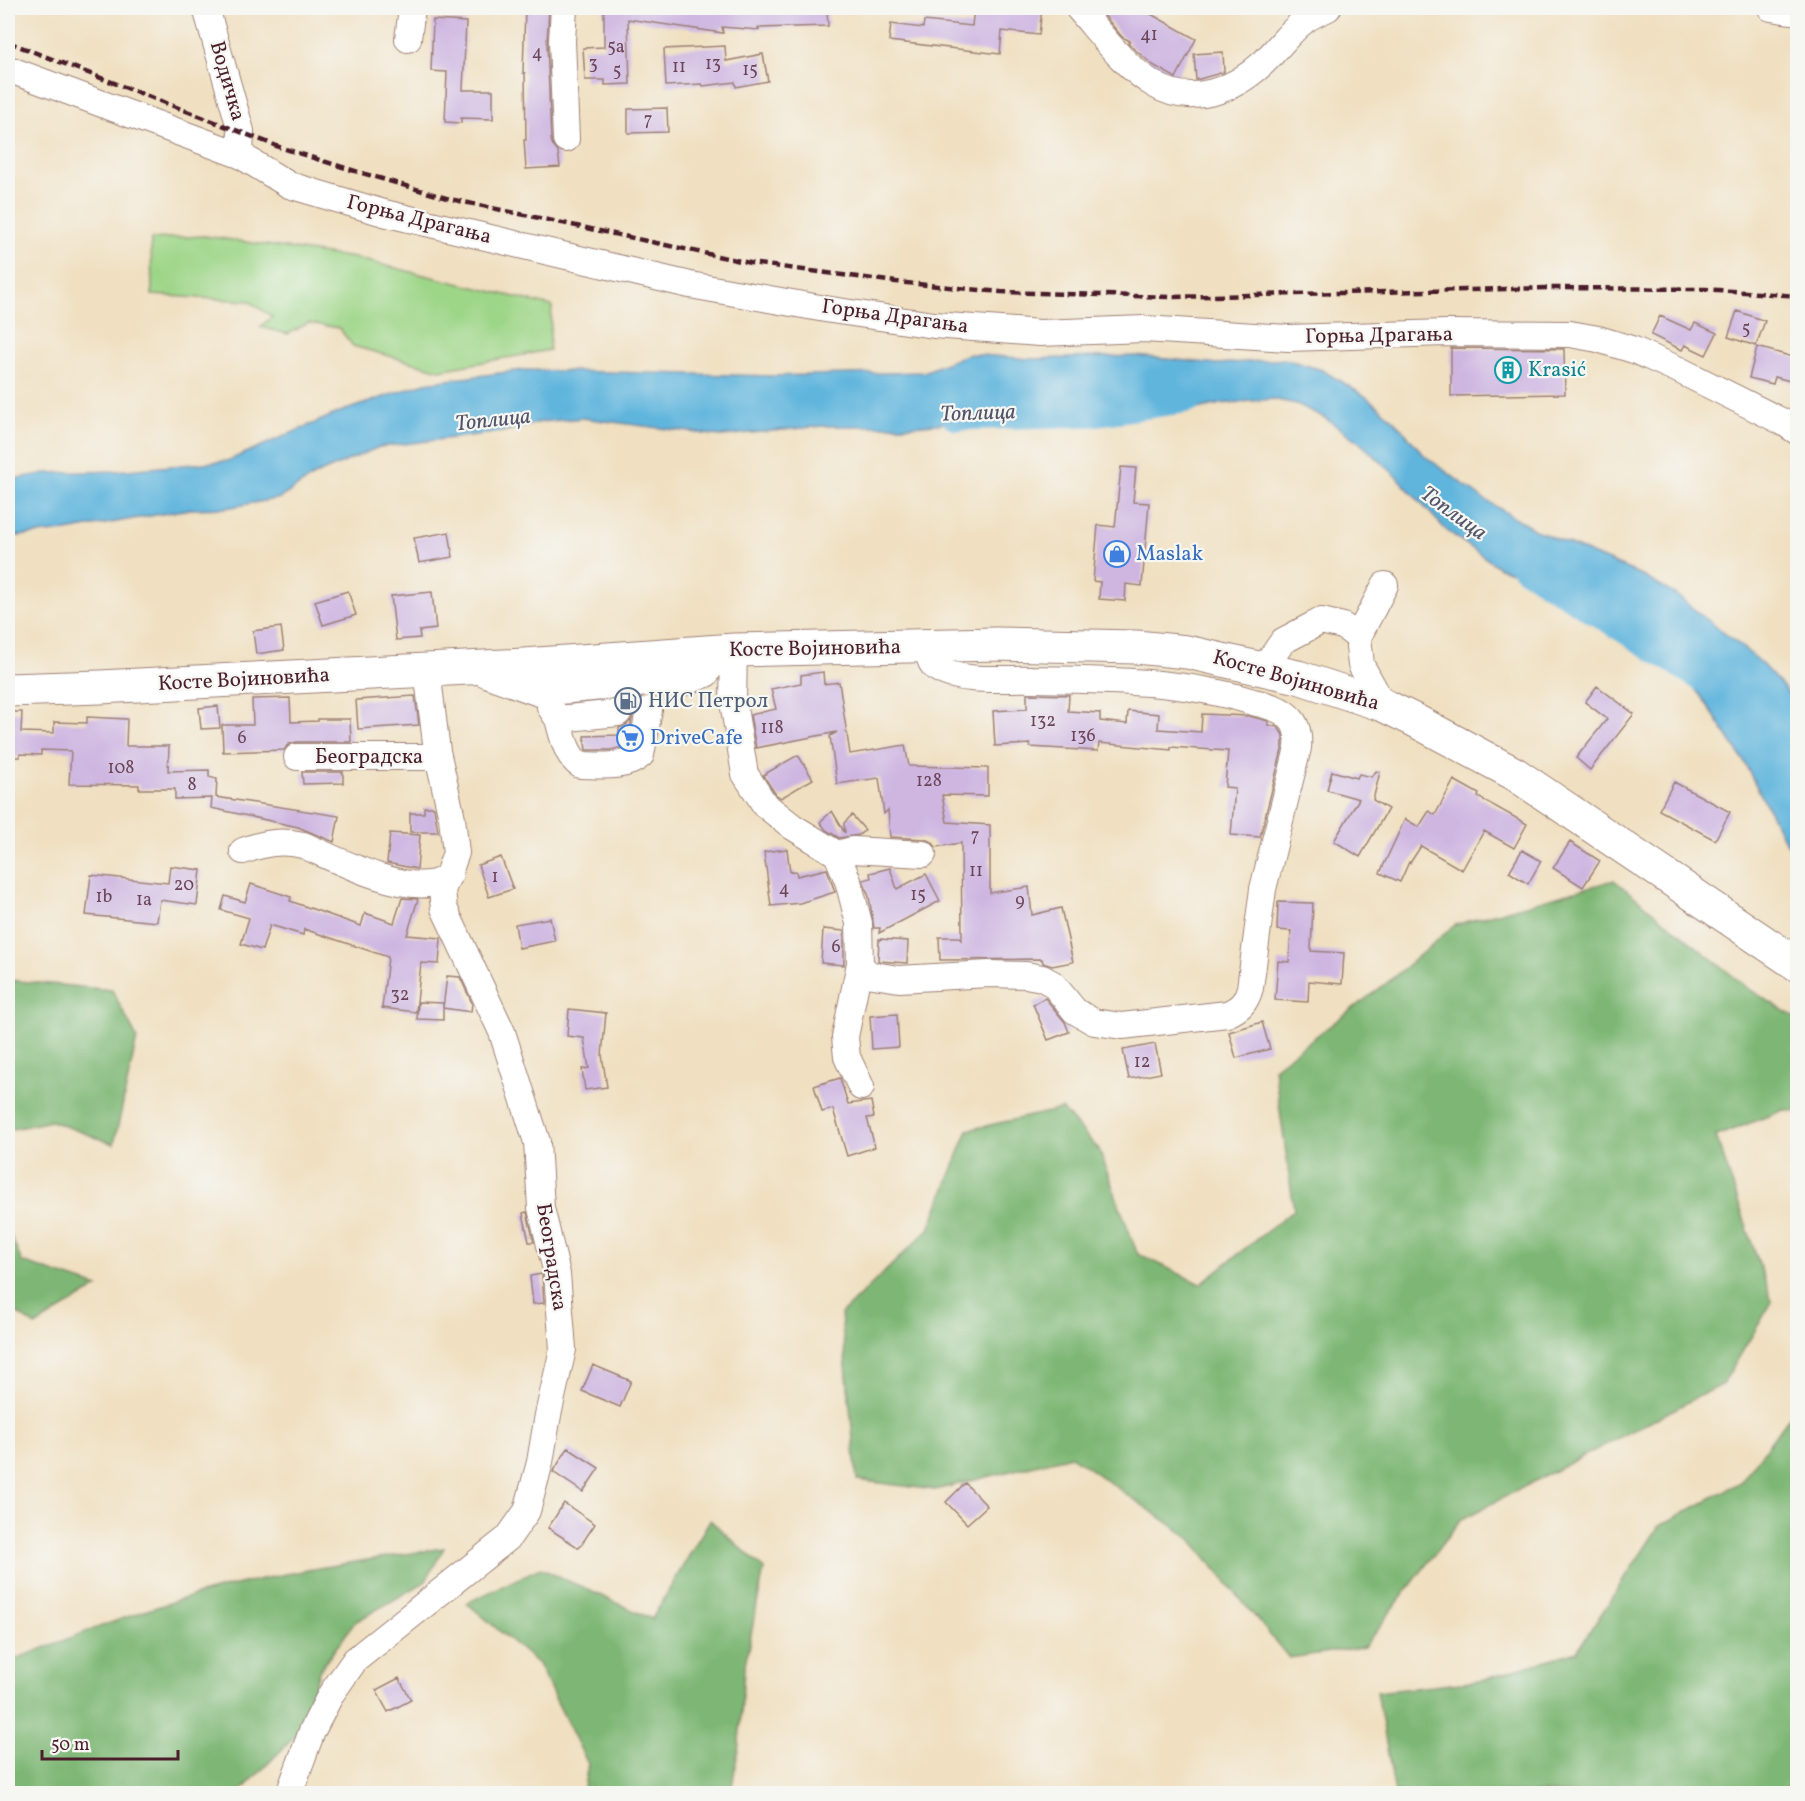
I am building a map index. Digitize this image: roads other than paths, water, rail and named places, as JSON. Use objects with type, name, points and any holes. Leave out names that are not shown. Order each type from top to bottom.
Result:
[{"type":"main road","name":"Косте Војиновића","points":[[8,690],[427,670],[724,650],[996,644],[1163,649],[1209,655],[1264,668],[1383,705],[1515,774],[1797,965]]},
{"type":"street","name":"Водичка","points":[[206,8],[241,131],[240,155]]},
{"type":"street","points":[[408,39],[412,8]]},
{"type":"street","points":[[564,8],[562,41],[566,139]]},
{"type":"street","points":[[1078,8],[1120,56],[1144,78],[1162,89],[1193,94],[1220,92],[1240,81],[1263,63],[1304,21],[1328,8]]},
{"type":"street","points":[[1771,8],[1797,12]]},
{"type":"street","name":"Горња Драгања","points":[[8,69],[240,155],[289,185],[384,213],[690,285],[831,310],[934,325],[1040,333],[1144,329],[1288,338],[1446,333],[1570,334],[1598,339],[1634,350],[1783,422],[1797,432]]},
{"type":"street","points":[[1383,705],[1361,665],[1358,637],[1385,585]]},
{"type":"street","points":[[1264,668],[1284,640],[1321,621],[1343,626],[1358,637]]},
{"type":"street","points":[[860,963],[867,974],[899,979],[989,974],[1042,978],[1053,984],[1075,1011],[1094,1023],[1122,1026],[1227,1014],[1246,1002],[1250,988],[1263,889],[1298,748],[1299,736],[1295,723],[1289,716],[1276,709],[1221,692],[1113,680],[975,678],[950,675],[936,669],[930,661],[929,646]]},
{"type":"street","points":[[724,650],[745,774],[765,805],[793,827],[837,854],[848,881],[859,923],[860,963],[845,1038],[847,1057],[861,1087]]},
{"type":"street","name":"Косте Војиновића","points":[[480,667],[484,673],[539,693],[634,684],[686,682],[706,674],[724,650]]},
{"type":"street","name":"Београдска","points":[[289,1794],[312,1731],[331,1694],[355,1660],[508,1538],[526,1511],[540,1462],[563,1349],[557,1274],[541,1208],[537,1142],[502,1032],[444,908],[442,891],[456,852],[452,818],[437,751],[427,670]]},
{"type":"street","points":[[558,719],[635,712],[686,682]]},
{"type":"street","points":[[539,693],[558,719],[575,762],[580,765],[631,762],[640,755],[635,712]]},
{"type":"street","name":"Београдска","points":[[297,757],[432,757],[437,751]]},
{"type":"street","points":[[243,851],[273,842],[290,842],[388,879],[414,884],[431,884],[440,882],[450,874]]},
{"type":"street","points":[[837,854],[852,850],[923,854]]},
{"type":"water","points":[[968,354],[1031,359],[1136,356],[1218,364],[1285,359],[1322,370],[1365,396],[1393,419],[1425,456],[1482,498],[1535,530],[1639,574],[1676,595],[1757,659],[1797,702],[1797,858],[1780,832],[1743,760],[1704,700],[1648,631],[1601,600],[1500,568],[1446,530],[1392,472],[1359,442],[1325,418],[1297,404],[1272,399],[1220,404],[1173,414],[1137,400],[1085,401],[1018,408],[971,421],[911,426],[823,426],[721,436],[582,418],[541,422],[501,432],[379,447],[315,475],[280,498],[226,508],[189,509],[66,531],[8,537],[8,480],[46,473],[116,471],[227,461],[340,412],[425,383],[523,370],[773,376],[924,372]]},
{"type":"waterway","name":"Топлица","points":[[957,414],[1094,410],[1189,396]]},
{"type":"waterway","name":"Топлица","points":[[1527,565],[1704,676]]},
{"type":"railway","points":[[8,42],[282,148],[355,171],[450,199],[750,263],[896,282],[1001,292],[1171,297],[1550,288],[1705,289],[1798,296]]},
{"type":"place","name":"Krasić","points":[[1508,370]]},
{"type":"place","name":"Maslak","points":[[1117,554]]},
{"type":"place","name":"НИС Петрол","points":[[628,701]]},
{"type":"place","name":"DriveCafe","points":[[630,738]]}]
